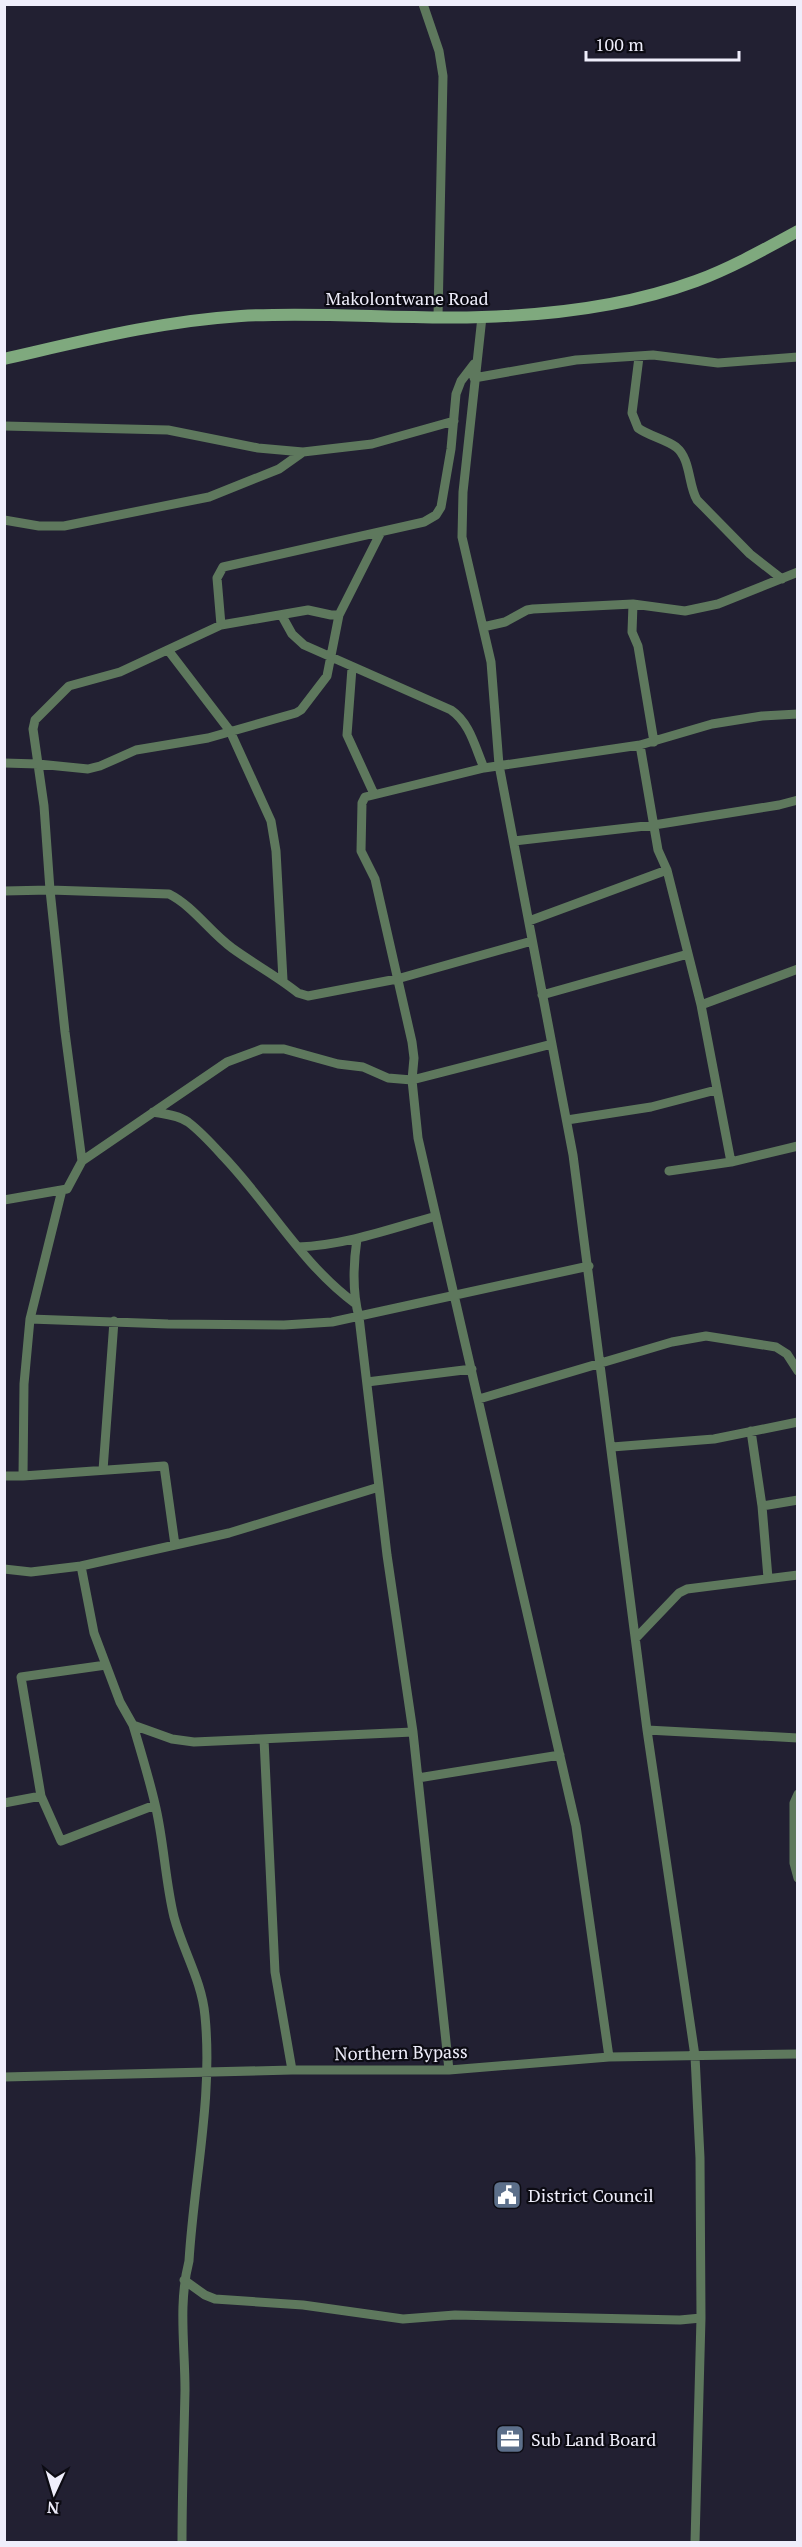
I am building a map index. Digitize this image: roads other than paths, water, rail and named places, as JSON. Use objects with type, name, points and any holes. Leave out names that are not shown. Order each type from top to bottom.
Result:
[{"type":"main road","name":"Makolontwane Road","points":[[4,358],[106,336],[200,320],[292,314],[482,317],[586,308],[651,296],[697,281],[754,255],[798,231]]},
{"type":"street","points":[[423,4],[439,51],[443,76],[438,317]]},
{"type":"street","points":[[482,317],[460,527],[491,662],[500,765],[567,1120],[589,1266],[647,1730],[695,2056],[700,2158],[701,2318],[695,2542]]},
{"type":"street","points":[[474,378],[576,360],[660,356],[718,363],[798,357]]},
{"type":"street","points":[[639,357],[632,413],[638,428],[675,446],[681,452],[697,500],[750,554],[782,579]]},
{"type":"street","points":[[221,625],[217,578],[223,567],[424,522],[436,515],[441,507],[456,394],[461,381],[476,362]]},
{"type":"street","points":[[4,426],[168,430],[258,448],[303,452],[372,444],[454,421]]},
{"type":"street","points":[[4,520],[39,526],[64,526],[209,497],[279,469],[303,452]]},
{"type":"street","points":[[4,763],[88,768],[100,766],[136,750],[208,738],[301,710],[327,676],[339,615],[381,532]]},
{"type":"street","points":[[483,627],[505,622],[527,610],[633,604],[685,611],[718,604],[798,572]]},
{"type":"street","points":[[633,604],[632,632],[638,646],[654,742]]},
{"type":"street","points":[[82,1161],[65,1032],[44,806],[33,729],[35,720],[69,686],[120,672],[221,625],[308,610],[339,615]]},
{"type":"street","points":[[282,616],[292,634],[304,645],[331,659],[452,710],[460,716],[465,722],[484,768]]},
{"type":"street","points":[[168,650],[230,731],[271,820],[274,835],[283,980]]},
{"type":"street","points":[[352,668],[347,735],[374,794]]},
{"type":"street","points":[[609,2057],[576,1826],[418,1138],[412,1080],[414,1051],[375,879],[360,844],[363,799],[374,794],[484,768],[640,745],[712,724],[762,716],[798,714]]},
{"type":"street","points":[[640,745],[658,850],[667,870],[701,1005],[731,1162]]},
{"type":"street","points":[[514,841],[654,825],[798,800]]},
{"type":"street","points":[[529,921],[667,870]]},
{"type":"street","points":[[4,891],[50,890],[169,894],[180,900],[232,948],[283,980],[298,993],[317,996],[397,979],[532,941]]},
{"type":"street","points":[[542,995],[688,954]]},
{"type":"street","points":[[701,1005],[798,969]]},
{"type":"street","points":[[4,1200],[70,1187],[82,1161],[227,1062],[262,1049],[274,1047],[338,1064],[363,1067],[388,1078],[412,1080],[552,1044]]},
{"type":"street","points":[[567,1120],[651,1107],[716,1090]]},
{"type":"street","points":[[153,1112],[187,1121],[206,1138],[245,1179],[324,1277],[356,1304]]},
{"type":"street","points":[[669,1171],[731,1162],[798,1146]]},
{"type":"street","points":[[23,1476],[24,1384],[30,1319],[62,1190]]},
{"type":"street","points":[[298,1247],[323,1246],[357,1239],[436,1216]]},
{"type":"street","points":[[357,1239],[353,1261],[356,1304],[413,1732],[449,2070]]},
{"type":"street","points":[[30,1319],[284,1325],[332,1322],[589,1266]]},
{"type":"street","points":[[103,1470],[114,1321]]},
{"type":"street","points":[[479,1399],[601,1365],[672,1342],[706,1336],[776,1347],[786,1354],[798,1371]]},
{"type":"street","points":[[367,1382],[472,1369]]},
{"type":"street","points":[[612,1448],[714,1439],[798,1422]]},
{"type":"street","points":[[751,1431],[762,1506],[768,1578]]},
{"type":"street","points":[[4,1476],[164,1466],[175,1545]]},
{"type":"street","points":[[4,1569],[31,1572],[81,1566],[229,1533],[379,1487]]},
{"type":"street","points":[[762,1506],[798,1500]]},
{"type":"street","points":[[81,1566],[94,1633],[120,1702],[133,1725],[155,1805],[174,1918],[203,1994],[207,2073],[204,2122],[189,2261],[184,2280],[182,2343],[185,2389],[181,2470],[182,2542]]},
{"type":"street","points":[[636,1638],[679,1593],[687,1589],[798,1575]]},
{"type":"street","points":[[106,1665],[24,1676],[20,1679],[41,1796],[61,1841],[155,1805]]},
{"type":"street","points":[[133,1725],[172,1739],[194,1742],[413,1732]]},
{"type":"street","points":[[647,1730],[798,1738]]},
{"type":"street","points":[[264,1739],[275,1971],[292,2070]]},
{"type":"street","points":[[418,1779],[560,1755]]},
{"type":"street","points":[[798,1794],[794,1803],[794,1863],[798,1878]]},
{"type":"street","points":[[4,1803],[41,1796]]},
{"type":"street","name":"Northern Bypass","points":[[4,2077],[292,2070],[449,2070],[609,2057],[798,2054]]},
{"type":"street","points":[[184,2280],[205,2295],[215,2299],[303,2305],[403,2319],[455,2315],[680,2320],[701,2318]]},
{"type":"place","name":"District Council","points":[[507,2195]]},
{"type":"place","name":"Sub Land Board","points":[[510,2439]]}]
